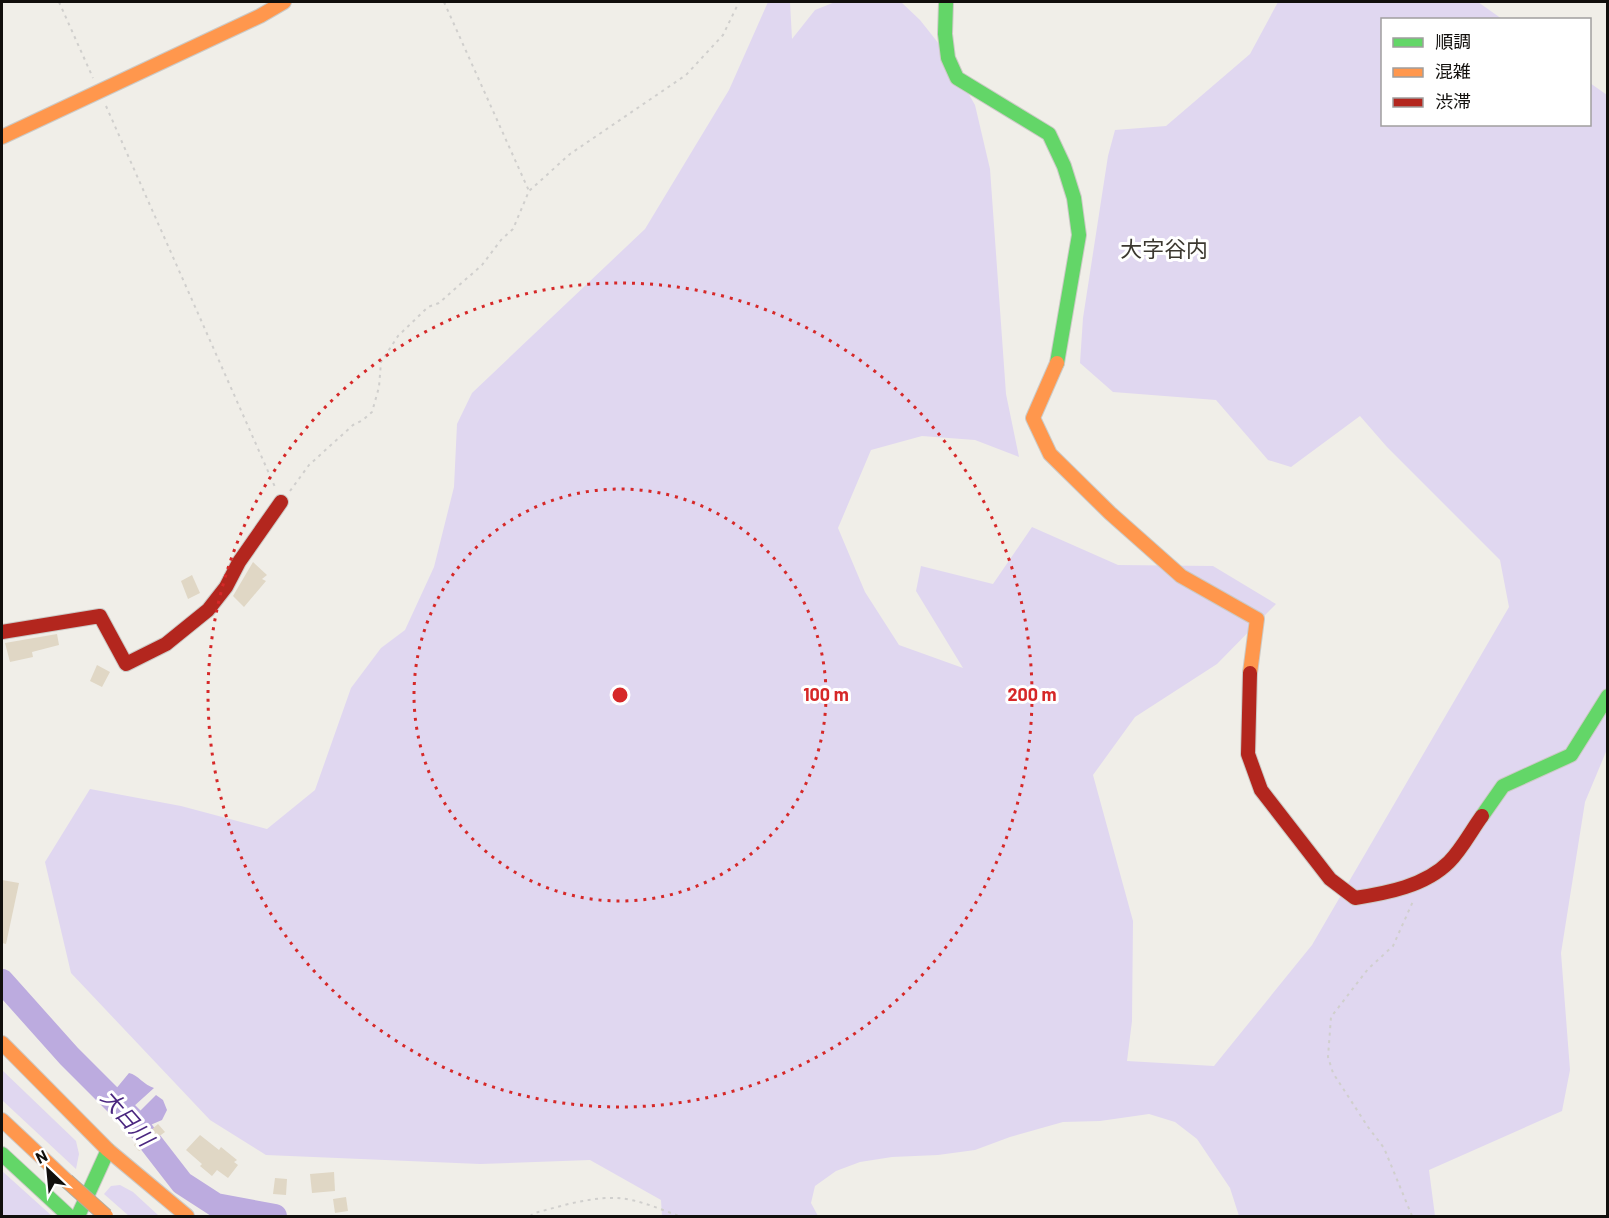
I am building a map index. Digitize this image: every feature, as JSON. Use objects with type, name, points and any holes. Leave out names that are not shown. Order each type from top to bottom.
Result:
[{"type":"main road","points":[[2,137],[260,16],[284,2]]},
{"type":"main road","points":[[946,2],[945,34],[948,58],[957,78],[1049,134],[1064,166],[1074,198],[1079,235],[1057,363],[1034,418],[1050,454],[1110,513],[1181,576],[1257,619],[1249,685],[1248,754],[1261,790],[1330,879],[1355,898],[1383,894],[1423,880],[1449,862],[1503,786],[1571,755],[1608,696]]},
{"type":"main road","points":[[2,632],[100,616],[126,663],[166,644],[208,610],[226,587],[239,562],[281,502]]},
{"type":"main road","points":[[2,1043],[108,1150],[187,1216]]},
{"type":"main road","points":[[2,1120],[106,1216]]},
{"type":"main road","points":[[78,1216],[108,1150]]},
{"type":"main road","points":[[2,1154],[69,1216]]},
{"type":"path","points":[[59,2],[281,502],[309,465],[353,425],[372,412],[379,387],[381,362],[398,336],[428,307],[439,303],[482,265],[501,240],[513,229],[529,191],[570,154],[686,75],[723,35],[739,2]]},
{"type":"path","points":[[444,2],[529,191]]},
{"type":"path","points":[[1412,1216],[1384,1148],[1333,1073],[1328,1057],[1331,1017],[1368,969],[1393,946],[1423,880]]},
{"type":"path","points":[[530,1216],[588,1200],[618,1198],[679,1216]]},
{"type":"shaded area","points":[[768,2],[790,2],[792,39],[815,10],[835,2],[901,2],[920,20],[943,49],[975,105],[990,169],[1006,394],[1019,457],[975,440],[922,436],[871,450],[838,528],[865,592],[899,645],[963,668],[916,591],[921,566],[993,584],[1032,527],[1118,565],[1213,566],[1276,604],[1217,664],[1135,717],[1093,775],[1133,921],[1132,1021],[1127,1061],[1214,1066],[1312,945],[1509,607],[1500,560],[1387,447],[1360,416],[1291,467],[1268,460],[1216,400],[1113,392],[1080,363],[1083,318],[1108,156],[1115,130],[1166,126],[1250,54],[1278,2],[1478,2],[1501,18],[1381,18],[1381,126],[1591,126],[1591,84],[1607,95],[1608,747],[1585,802],[1561,953],[1570,1070],[1562,1111],[1429,1170],[1435,1216],[1239,1216],[1230,1188],[1197,1139],[1175,1122],[1149,1114],[1100,1121],[1063,1122],[975,1150],[860,1162],[836,1171],[815,1186],[811,1203],[818,1216],[662,1216],[661,1200],[590,1160],[480,1164],[266,1155],[210,1120],[71,973],[45,862],[90,789],[181,806],[267,829],[315,790],[351,688],[381,648],[405,630],[434,567],[454,487],[457,424],[472,393],[645,229],[729,90]]},
{"type":"shaded area","points":[[2,1070],[76,1141],[79,1154],[76,1169],[2,1100]]},
{"type":"shaded area","points":[[129,1073],[154,1088],[133,1107],[124,1102],[115,1090]]},
{"type":"shaded area","points":[[156,1095],[163,1100],[167,1110],[162,1120],[148,1126],[138,1113]]},
{"type":"shaded area","points":[[2,1171],[52,1216],[3,1216]]},
{"type":"shaded area","points":[[120,1185],[133,1192],[159,1216],[129,1216],[104,1194],[111,1186]]},
{"type":"building","points":[[253,562],[267,575],[262,579],[266,581],[244,607],[233,596]]},
{"type":"building","points":[[192,575],[200,593],[188,599],[181,581]]},
{"type":"building","points":[[57,634],[59,645],[32,652],[33,657],[10,662],[5,643]]},
{"type":"building","points":[[97,665],[110,672],[102,687],[90,681]]},
{"type":"building","points":[[2,880],[19,883],[6,944],[2,943]]},
{"type":"building","points":[[158,1124],[165,1132],[139,1151],[134,1145]]},
{"type":"building","points":[[200,1135],[219,1150],[221,1147],[237,1160],[234,1162],[238,1165],[228,1178],[217,1170],[212,1176],[186,1150]]},
{"type":"building","points":[[334,1172],[335,1191],[312,1193],[310,1174]]},
{"type":"building","points":[[275,1178],[287,1179],[286,1195],[273,1194]]},
{"type":"building","points":[[346,1197],[348,1211],[335,1213],[333,1199]]},
{"type":"waterway","name":"大日川","points":[[2,981],[69,1056],[134,1121],[182,1183],[216,1205],[275,1216]]},
{"type":"traffic: fast","points":[[946,2],[945,34],[948,58],[957,78],[1049,134],[1064,166],[1074,198],[1079,235],[1057,363]]},
{"type":"traffic: fast","points":[[1482,816],[1503,786],[1571,755],[1608,696]]},
{"type":"traffic: fast","points":[[78,1216],[108,1150]]},
{"type":"traffic: fast","points":[[2,1154],[69,1216]]},
{"type":"traffic: slow","points":[[2,137],[260,16],[284,2]]},
{"type":"traffic: slow","points":[[1057,363],[1033,418],[1050,454],[1110,513],[1181,576],[1257,619],[1250,673]]},
{"type":"traffic: slow","points":[[2,1043],[108,1150],[187,1216]]},
{"type":"traffic: slow","points":[[2,1120],[67,1181]]},
{"type":"traffic: slow","points":[[67,1181],[106,1216]]},
{"type":"traffic: jam","points":[[2,632],[100,616],[126,664],[166,644],[208,610],[226,587],[239,562],[281,502]]},
{"type":"traffic: jam","points":[[1250,673],[1248,754],[1261,790],[1330,879],[1355,898],[1405,887],[1429,877],[1449,862],[1482,816]]},
{"type":"district","name":"大字谷内","points":[[1164,248]]}]
